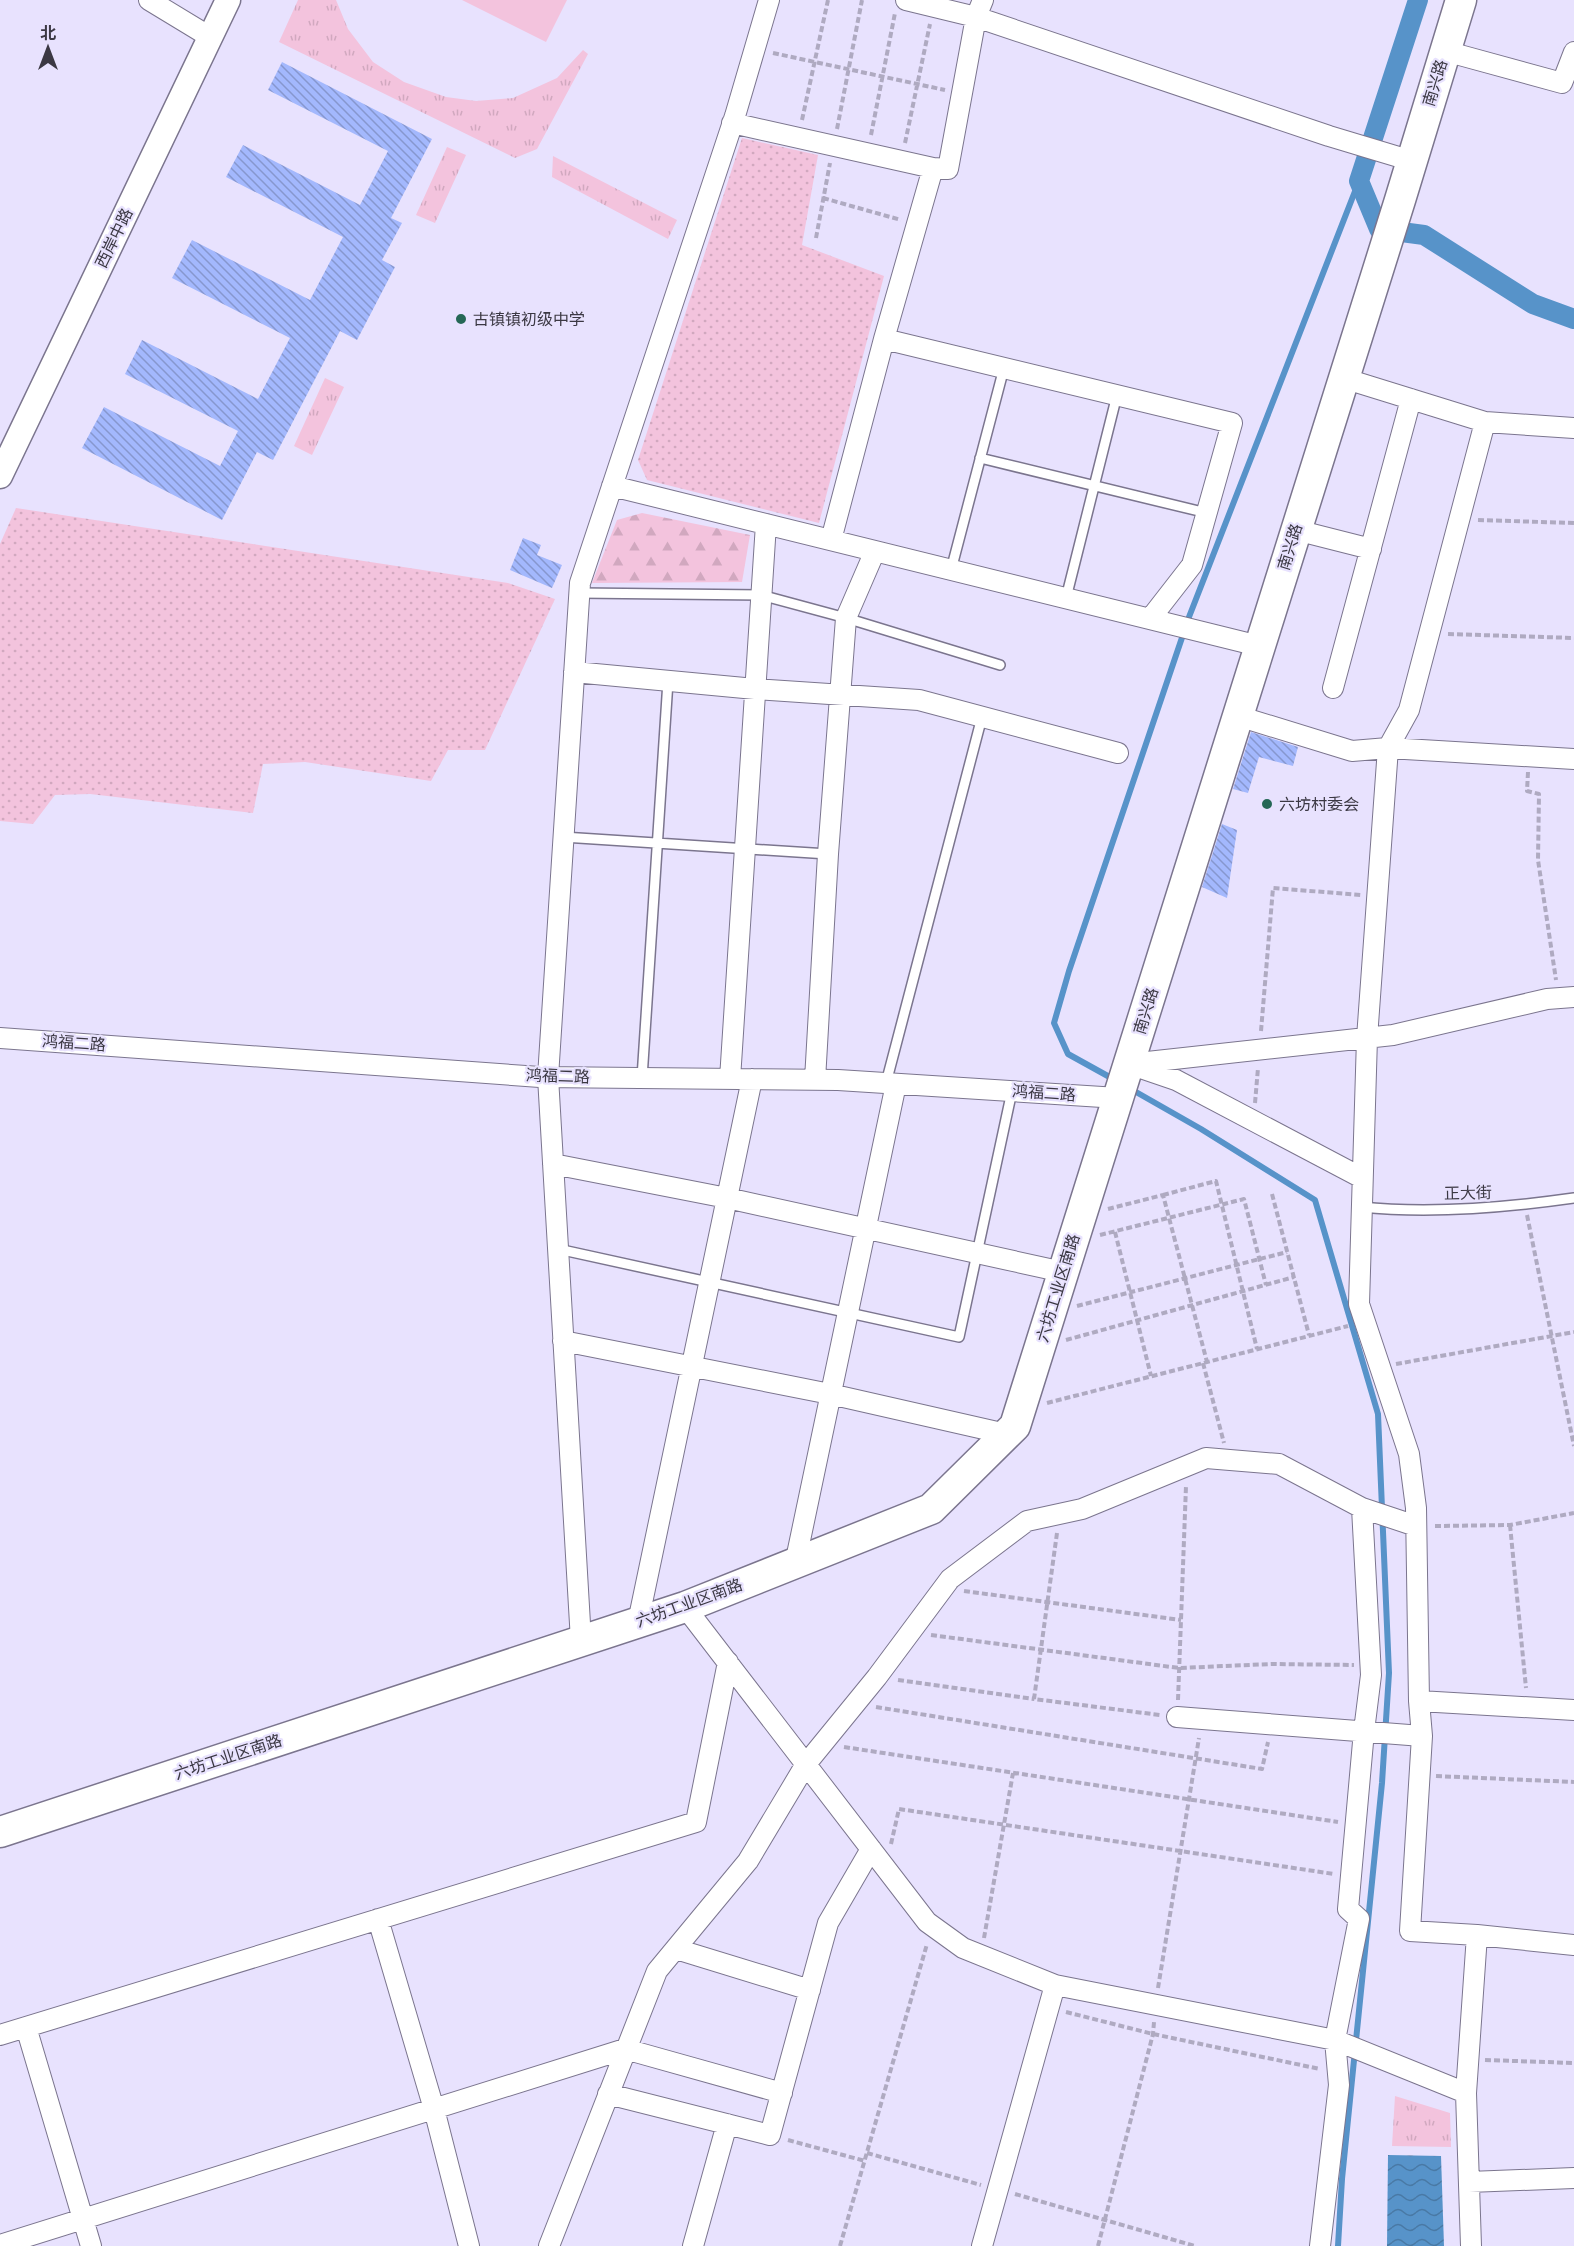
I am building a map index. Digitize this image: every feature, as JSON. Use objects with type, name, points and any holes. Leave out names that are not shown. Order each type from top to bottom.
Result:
[{"type":"main road","name":"南兴路","points":[[1123,1082],[1343,378],[1401,200],[1402,158],[1445,51],[1461,0]]},
{"type":"main road","name":"六坊工业区南路","points":[[0,1832],[685,1607],[931,1509],[1013,1422],[1051,1313],[1123,1082]]},
{"type":"street","points":[[149,0],[210,37]]},
{"type":"street","name":"西岸中路","points":[[0,476],[228,0]]},
{"type":"street","points":[[581,1641],[548,1077],[580,584],[732,123],[770,0]]},
{"type":"street","points":[[901,5],[980,9],[1329,136],[1402,158]]},
{"type":"street","points":[[732,123],[948,170],[980,9]]},
{"type":"street","points":[[1445,51],[1562,83],[1574,52]]},
{"type":"street","points":[[831,540],[884,339],[933,168]]},
{"type":"street","points":[[884,339],[1232,423],[1192,565],[1150,619]]},
{"type":"street","points":[[1343,378],[1485,422],[1574,428]]},
{"type":"street","points":[[1333,688],[1411,399]]},
{"type":"street","points":[[1485,422],[1409,710],[1388,748],[1367,1038],[1359,1304],[1409,1454],[1416,1526],[1419,1701],[1422,1736],[1410,1931],[1574,1945]]},
{"type":"street","points":[[612,486],[1259,646]]},
{"type":"street","points":[[730,1079],[766,524]]},
{"type":"street","points":[[1296,530],[1371,549]]},
{"type":"street","points":[[815,1080],[828,854],[846,618],[875,551]]},
{"type":"street","points":[[574,672],[755,689],[919,700],[1118,753]]},
{"type":"street","points":[[1238,716],[1352,752],[1388,748],[1574,759]]},
{"type":"street","name":"鸿福二路","points":[[0,1038],[548,1077],[815,1080],[1012,1091],[1123,1082],[1259,1050],[1393,1035],[1566,997]]},
{"type":"street","points":[[638,1622],[752,1079]]},
{"type":"street","points":[[1123,1082],[1176,1080],[1362,1178]]},
{"type":"street","points":[[795,1564],[866,1228],[891,1083]]},
{"type":"street","points":[[553,1164],[727,1198],[1063,1272]]},
{"type":"street","points":[[563,1341],[831,1394],[1013,1422]]},
{"type":"street","points":[[549,2246],[657,1971],[748,1861],[806,1764],[877,1677],[950,1579],[1027,1521],[1082,1509],[1206,1458],[1280,1464],[1362,1508],[1416,1526]]},
{"type":"street","points":[[1320,2246],[1339,2085],[1335,2040],[1359,1919],[1348,1910],[1371,1665],[1362,1508]]},
{"type":"street","points":[[685,1607],[932,1926],[963,1948],[1055,1985],[1335,2040],[1466,2093]]},
{"type":"street","points":[[0,2035],[696,1822],[728,1662]]},
{"type":"street","points":[[1419,1701],[1574,1710]]},
{"type":"street","points":[[1178,1717],[1422,1736]]},
{"type":"street","points":[[608,2094],[770,2135],[828,1923],[871,1849]]},
{"type":"street","points":[[378,1919],[434,2109],[469,2246]]},
{"type":"street","points":[[1471,2246],[1466,2093],[1477,1935]]},
{"type":"street","points":[[676,1949],[810,1990]]},
{"type":"street","points":[[982,2246],[1055,1985]]},
{"type":"street","points":[[26,2027],[91,2246]]},
{"type":"street","points":[[0,2245],[625,2049],[782,2093]]},
{"type":"street","points":[[693,2246],[727,2124]]},
{"type":"street","points":[[1469,2182],[1574,2178]]},
{"type":"lane","points":[[951,570],[1004,368]]},
{"type":"lane","points":[[1066,598],[1117,395]]},
{"type":"lane","points":[[980,458],[1207,513]]},
{"type":"lane","points":[[579,593],[761,595],[846,618],[1000,665]]},
{"type":"lane","points":[[642,1078],[668,681]]},
{"type":"lane","points":[[891,1083],[982,717]]},
{"type":"lane","points":[[563,837],[828,854]]},
{"type":"lane","points":[[558,1249],[959,1337],[1012,1091]]},
{"type":"lane","name":"正大街","points":[[1361,1207],[1394,1210],[1525,1205],[1574,1198]]},
{"type":"path","points":[[798,138],[828,0]]},
{"type":"path","points":[[816,238],[862,0]]},
{"type":"path","points":[[867,154],[901,5]]},
{"type":"path","points":[[901,161],[933,6]]},
{"type":"path","points":[[755,49],[962,93]]},
{"type":"path","points":[[824,198],[917,225]]},
{"type":"path","points":[[1459,519],[1574,523]]},
{"type":"path","points":[[1429,633],[1574,638]]},
{"type":"path","points":[[1529,757],[1527,791],[1539,794],[1538,860],[1566,997]]},
{"type":"path","points":[[1253,1121],[1273,888],[1377,896]]},
{"type":"path","points":[[1077,1229],[1163,1195],[1216,1181],[1257,1349]]},
{"type":"path","points":[[1272,1194],[1309,1335]]},
{"type":"path","points":[[1163,1195],[1192,1305],[1228,1460]]},
{"type":"path","points":[[1077,1229],[1116,1232],[1244,1199],[1266,1285]]},
{"type":"path","points":[[1525,1205],[1574,1446]]},
{"type":"path","points":[[1116,1232],[1151,1376]]},
{"type":"path","points":[[1051,1313],[1287,1252]]},
{"type":"path","points":[[1040,1347],[1294,1277]]},
{"type":"path","points":[[1013,1422],[1151,1376],[1338,1328]]},
{"type":"path","points":[[1380,1367],[1551,1334],[1574,1332]]},
{"type":"path","points":[[877,1677],[1178,1717],[1186,1466]]},
{"type":"path","points":[[1416,1526],[1510,1525],[1574,1512]]},
{"type":"path","points":[[1034,1699],[1060,1514]]},
{"type":"path","points":[[1510,1525],[1528,1707]]},
{"type":"path","points":[[943,1588],[1181,1620]]},
{"type":"path","points":[[910,1632],[1179,1668],[1271,1664],[1371,1665]]},
{"type":"path","points":[[855,1703],[1262,1769],[1271,1724]]},
{"type":"path","points":[[1098,2246],[1153,2034],[1155,2004],[1202,1719]]},
{"type":"path","points":[[822,1744],[1356,1825]]},
{"type":"path","points":[[981,1955],[1013,1773]]},
{"type":"path","points":[[1420,1775],[1574,1782]]},
{"type":"path","points":[[885,1868],[899,1809],[1351,1877]]},
{"type":"path","points":[[840,2246],[932,1926]]},
{"type":"path","points":[[1048,2008],[1153,2034],[1338,2073]]},
{"type":"path","points":[[1468,2060],[1574,2063]]},
{"type":"path","points":[[770,2135],[865,2161]]},
{"type":"path","points":[[867,2153],[1196,2246]]},
{"type":"green space","points":[[298,0],[336,0],[348,29],[373,62],[404,82],[446,97],[476,101],[513,98],[557,78],[583,50],[588,54],[537,149],[515,158],[279,42]]},
{"type":"green space","points":[[462,0],[567,0],[546,42]]},
{"type":"green space","points":[[742,138],[818,155],[802,245],[884,276],[819,523],[647,480],[638,460]]},
{"type":"green space","points":[[447,147],[466,155],[435,223],[416,215]]},
{"type":"green space","points":[[553,156],[677,220],[668,239],[552,177]]},
{"type":"green space","points":[[325,378],[344,387],[312,455],[294,446]]},
{"type":"green space","points":[[16,508],[508,583],[555,599],[485,750],[448,750],[431,781],[305,762],[263,764],[253,813],[90,794],[55,795],[33,824],[0,821],[0,544]]},
{"type":"green space","points":[[642,513],[750,535],[742,582],[592,583],[617,520]]},
{"type":"green space","points":[[1395,2096],[1450,2113],[1451,2147],[1392,2146]]},
{"type":"water","points":[[1388,2155],[1441,2156],[1444,2246],[1387,2246]]},
{"type":"building","points":[[282,62],[432,139],[391,218],[402,223],[382,260],[395,267],[357,340],[340,331],[273,460],[257,452],[222,520],[82,448],[104,407],[220,466],[238,431],[125,374],[142,340],[258,399],[290,338],[172,278],[192,240],[310,300],[343,237],[226,177],[243,145],[360,205],[388,151],[268,90]]},
{"type":"building","points":[[523,538],[541,545],[537,555],[562,565],[552,588],[510,570]]},
{"type":"building","points":[[1251,732],[1298,747],[1293,766],[1259,757],[1248,793],[1233,789]]},
{"type":"building","points":[[1222,824],[1237,830],[1227,898],[1202,887]]},
{"type":"waterway","points":[[1418,0],[1359,181],[1379,229],[1424,235],[1533,304],[1574,319]]},
{"type":"waterway","points":[[1115,1080],[1068,1054],[1054,1023],[1069,971],[1189,617],[1359,181]]},
{"type":"waterway","points":[[1129,1088],[1201,1129],[1315,1200],[1378,1414],[1389,1673],[1382,1783],[1342,2179],[1338,2246]]},
{"type":"place","name":"古镇镇初级中学","points":[[461,319]]},
{"type":"place","name":"六坊村委会","points":[[1267,804]]}]
